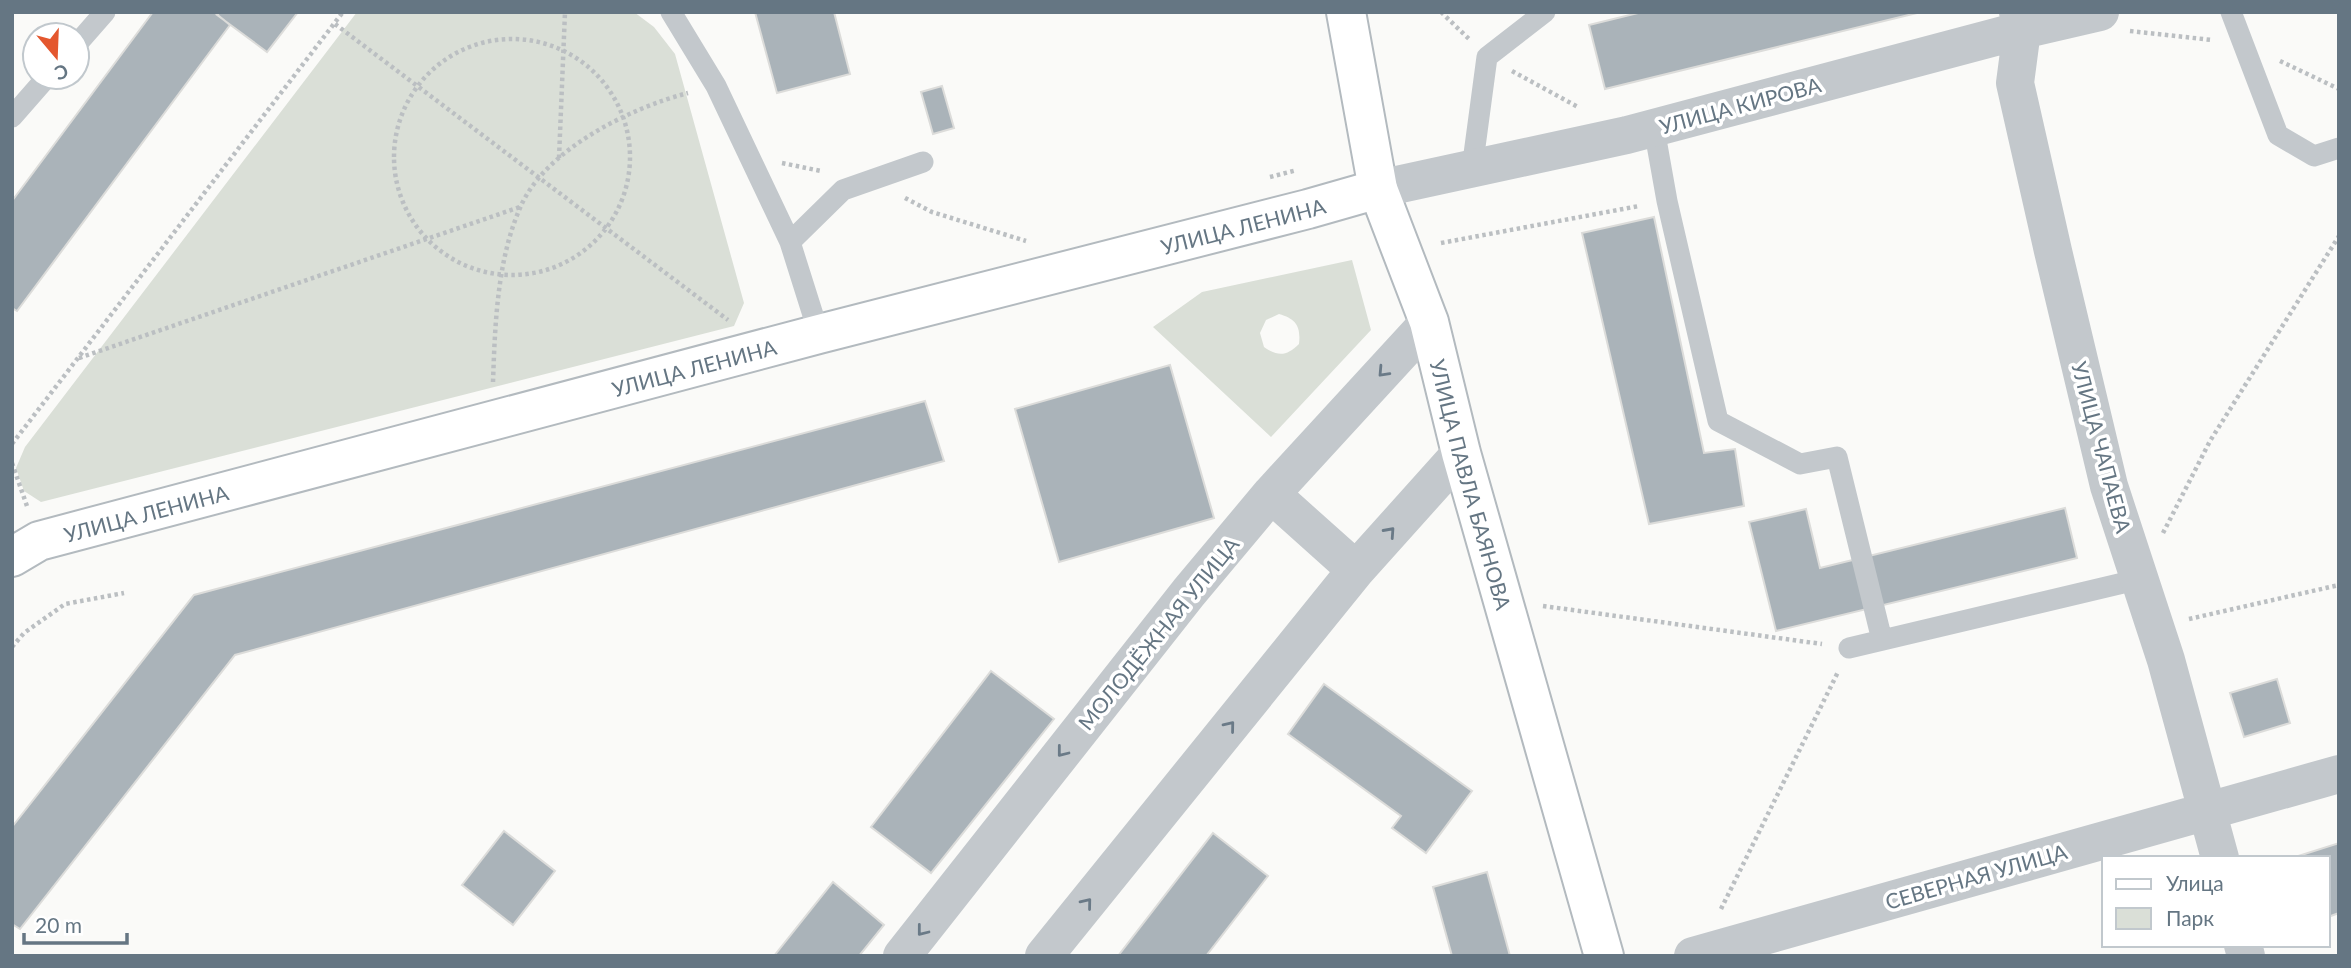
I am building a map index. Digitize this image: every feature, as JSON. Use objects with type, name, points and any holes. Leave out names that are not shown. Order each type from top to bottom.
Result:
[{"type":"main road","name":"УЛИЦА ПАВЛА БАЯНОВА","points":[[1346,12],[1378,190],[1429,322],[1461,453],[1604,956]]},
{"type":"main road","name":"УЛИЦА ЛЕНИНА","points":[[26,549],[819,334],[1378,190]]},
{"type":"street","name":"УЛИЦА КИРОВА","points":[[1378,190],[1641,132],[2020,21],[2100,12]]},
{"type":"street","name":"УЛИЦА ЧАПАЕВА","points":[[2020,21],[2015,83],[2109,486],[2155,627],[2219,856]]},
{"type":"street","name":"МОЛОДЁЖНАЯ УЛИЦА","points":[[902,956],[1188,592],[1271,494],[1429,322]]},
{"type":"street","points":[[1044,956],[1356,570],[1461,453]]},
{"type":"street","points":[[1271,494],[1356,570]]},
{"type":"street","name":"СЕВЕРНАЯ УЛИЦА","points":[[1696,955],[2339,774]]},
{"type":"lane","points":[[91,28],[105,12]]},
{"type":"lane","points":[[1472,169],[1487,57],[1545,12]]},
{"type":"lane","points":[[2231,12],[2278,135],[2314,156],[2339,148]]},
{"type":"lane","points":[[673,13],[716,86],[790,242],[819,334]]},
{"type":"lane","points":[[12,117],[35,91]]},
{"type":"lane","points":[[1641,132],[1667,201],[1718,421],[1800,464],[1837,457],[1882,640]]},
{"type":"lane","points":[[790,242],[843,190],[923,162]]},
{"type":"lane","points":[[1849,648],[2140,579]]},
{"type":"path","points":[[12,444],[343,12]]},
{"type":"path","points":[[559,158],[565,12]]},
{"type":"path","points":[[1441,12],[1487,57],[1641,132]]},
{"type":"path","points":[[335,24],[737,327]]},
{"type":"path","points":[[525,38],[564,49],[601,77],[625,117],[631,156],[625,194],[607,229],[578,256],[542,272],[503,276],[461,265],[426,240],[402,205],[392,164],[397,123],[416,85],[446,57],[484,40],[525,38]]},
{"type":"path","points":[[492,391],[495,332],[506,254],[520,207],[538,177],[590,135],[625,117],[667,98],[716,86]]},
{"type":"path","points":[[1441,243],[1667,201]]},
{"type":"path","points":[[78,358],[520,207]]},
{"type":"path","points":[[2140,579],[2210,441],[2339,236]]},
{"type":"path","points":[[12,463],[26,549]]},
{"type":"path","points":[[2155,627],[2339,585]]},
{"type":"path","points":[[12,647],[24,633],[65,604],[124,593]]},
{"type":"path","points":[[1540,606],[1849,648],[1696,955]]},
{"type":"green space","points":[[357,12],[634,12],[654,27],[675,54],[744,303],[734,326],[41,502],[24,491],[16,468],[25,447]]},
{"type":"green space","points":[[1352,260],[1371,330],[1271,437],[1153,327],[1202,292]],"holes":[[[1279,314],[1296,324],[1299,344],[1286,353],[1278,354],[1264,347],[1260,333],[1266,320]]]},
{"type":"building","points":[[153,12],[214,12],[230,25],[17,311],[12,308],[12,201]]},
{"type":"building","points":[[220,12],[298,12],[267,52],[217,15]]},
{"type":"building","points":[[755,12],[834,12],[850,74],[777,93]]},
{"type":"building","points":[[1642,12],[1921,12],[1605,89],[1589,25]]},
{"type":"building","points":[[942,86],[954,128],[933,134],[921,92]]},
{"type":"building","points":[[1654,217],[1704,453],[1735,449],[1744,506],[1649,524],[1582,233]]},
{"type":"building","points":[[1170,365],[1214,518],[1059,562],[1015,409]]},
{"type":"building","points":[[925,401],[944,461],[235,655],[20,929],[12,924],[12,827],[194,595]]},
{"type":"building","points":[[2065,508],[2077,558],[1776,631],[1749,522],[1806,509],[1820,568]]},
{"type":"building","points":[[991,671],[1054,719],[931,873],[871,827]]},
{"type":"building","points":[[2277,679],[2290,723],[2244,737],[2230,693]]},
{"type":"building","points":[[1324,684],[1472,791],[1426,853],[1392,828],[1401,816],[1288,734]]},
{"type":"building","points":[[504,831],[555,871],[513,925],[462,885]]},
{"type":"building","points":[[1213,833],[1268,876],[1206,956],[1118,956]]},
{"type":"building","points":[[2339,843],[2339,913],[2330,916],[2330,856],[2298,856]]},
{"type":"building","points":[[1487,872],[1510,956],[1452,956],[1433,887]]},
{"type":"building","points":[[833,882],[884,925],[859,956],[774,956]]}]
